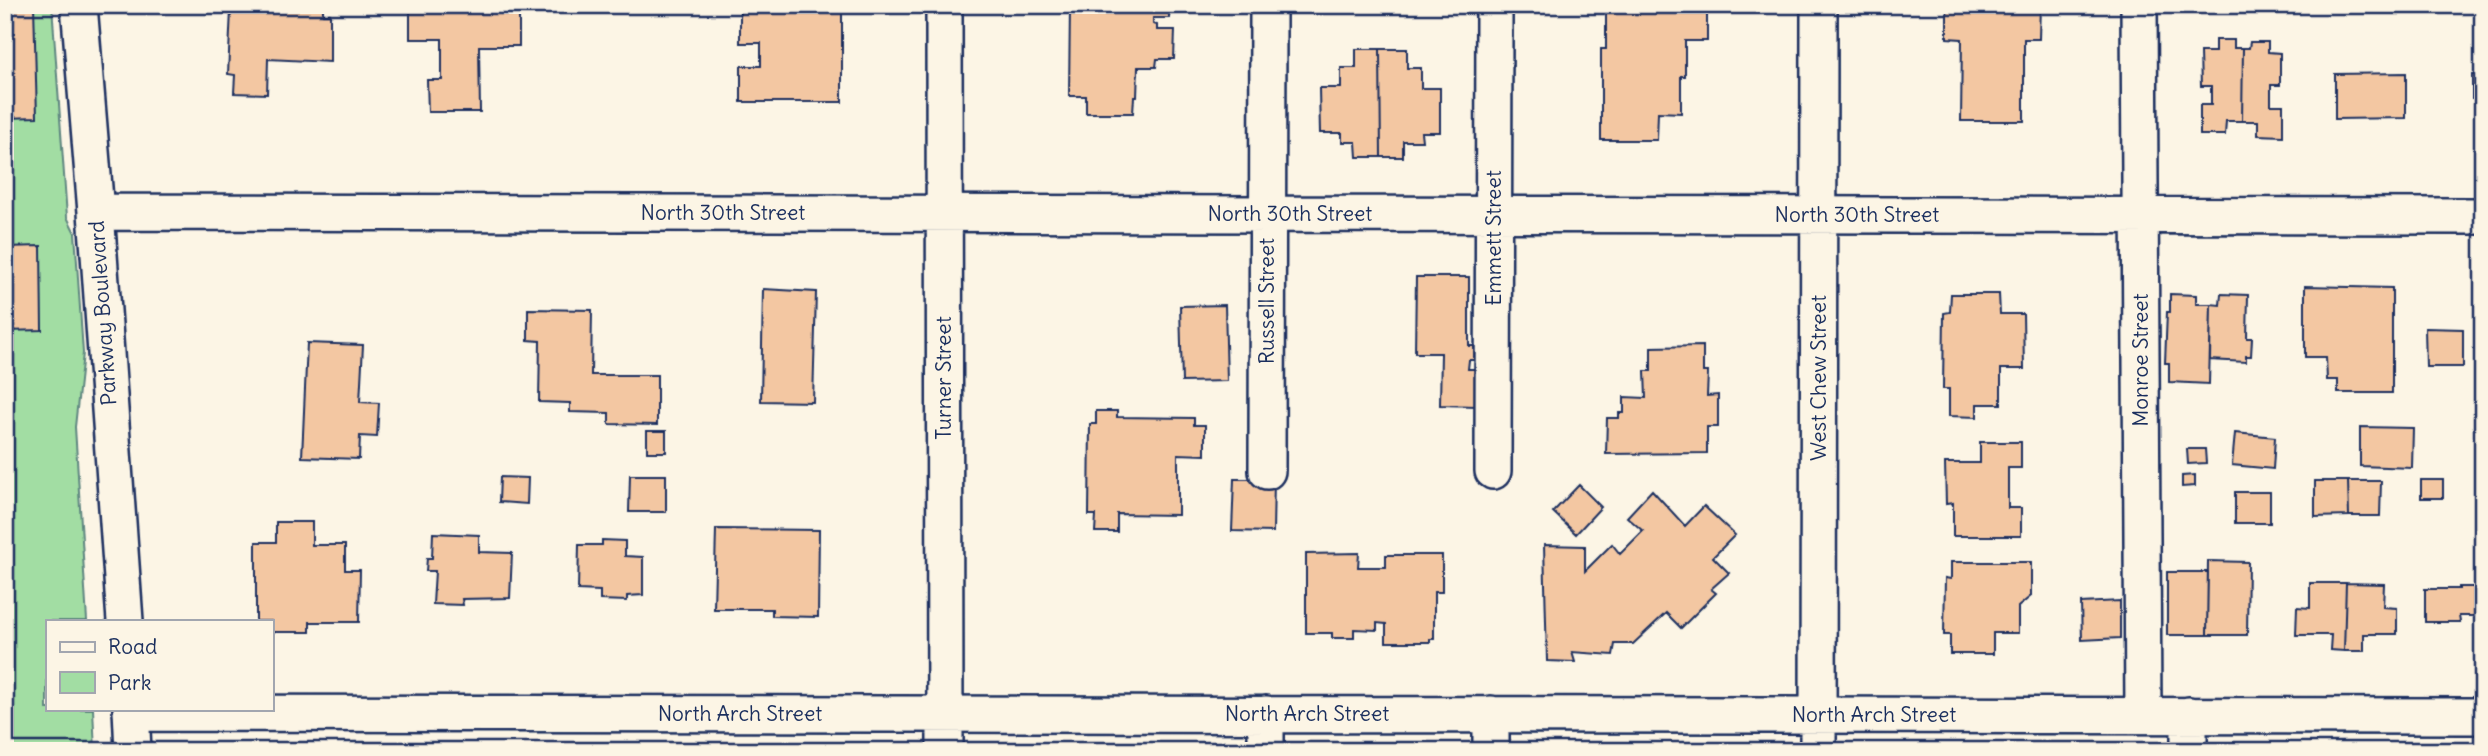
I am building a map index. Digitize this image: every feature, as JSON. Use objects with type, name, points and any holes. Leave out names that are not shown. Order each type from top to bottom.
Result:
[{"type":"street","name":"Parkway Boulevard","points":[[79,5],[125,620]]},
{"type":"street","name":"Turner Street","points":[[944,5],[945,751]]},
{"type":"street","name":"Russell Street","points":[[1267,471],[1268,5]]},
{"type":"street","name":"Emmett Street","points":[[1493,471],[1494,5]]},
{"type":"street","name":"West Chew Street","points":[[1818,751],[1819,5]]},
{"type":"street","name":"Monroe Street","points":[[2139,5],[2143,715]]},
{"type":"street","name":"North 30th Street","points":[[96,212],[2483,216]]},
{"type":"street","name":"North Arch Street","points":[[131,711],[2483,716]]},
{"type":"street","points":[[131,711],[133,751]]},
{"type":"street","points":[[1266,714],[1266,751]]},
{"type":"street","points":[[1491,715],[1491,751]]},
{"type":"street","points":[[2189,715],[2189,751]]},
{"type":"green space","points":[[5,5],[52,5],[67,217],[75,233],[83,353],[75,427],[87,620],[46,620],[46,710],[93,710],[95,751],[5,751]]},
{"type":"building","points":[[5,5],[34,5],[37,117],[5,118]]},
{"type":"building","points":[[262,5],[323,5],[323,14],[330,14],[330,62],[268,59],[267,94],[234,93],[235,75],[228,74],[231,10],[262,11]]},
{"type":"building","points":[[410,5],[519,5],[519,46],[479,46],[480,112],[428,112],[427,80],[442,80],[442,39],[410,39]]},
{"type":"building","points":[[740,5],[786,5],[786,9],[804,10],[804,5],[832,5],[832,9],[842,10],[842,102],[741,102],[741,66],[761,66],[761,43],[740,43]]},
{"type":"building","points":[[1070,5],[1169,5],[1169,18],[1153,18],[1153,24],[1157,25],[1157,30],[1175,30],[1174,59],[1157,59],[1156,67],[1138,67],[1137,97],[1134,97],[1133,113],[1086,113],[1086,96],[1069,96]]},
{"type":"building","points":[[1213,5],[1259,5],[1259,11],[1213,10]]},
{"type":"building","points":[[1707,5],[1707,41],[1685,41],[1681,113],[1658,112],[1657,140],[1601,140],[1601,49],[1606,49],[1606,6]]},
{"type":"building","points":[[1947,5],[2040,5],[2039,39],[2024,39],[2024,121],[1961,121],[1962,39],[1947,38]]},
{"type":"building","points":[[2215,40],[2234,40],[2234,48],[2243,48],[2242,121],[2226,121],[2225,135],[2200,135],[2200,105],[2211,105],[2211,86],[2201,86],[2200,52],[2215,52]]},
{"type":"building","points":[[2250,42],[2268,42],[2268,52],[2280,53],[2280,85],[2271,85],[2271,105],[2283,105],[2283,136],[2258,135],[2258,121],[2242,121],[2243,48],[2249,48]]},
{"type":"building","points":[[1356,49],[1380,49],[1381,157],[1357,157],[1356,142],[1342,142],[1342,133],[1320,133],[1319,88],[1341,88],[1341,68],[1356,68]]},
{"type":"building","points":[[1380,49],[1407,49],[1407,68],[1421,68],[1421,88],[1440,88],[1440,132],[1421,132],[1422,141],[1403,141],[1403,157],[1381,157]]},
{"type":"building","points":[[2406,73],[2406,118],[2335,119],[2335,74]]},
{"type":"building","points":[[2472,75],[2483,75],[2483,98],[2472,98]]},
{"type":"building","points":[[41,246],[42,330],[5,331],[5,247]]},
{"type":"building","points":[[1416,277],[1469,277],[1469,346],[1474,346],[1474,360],[1469,360],[1468,369],[1478,369],[1477,406],[1440,405],[1441,353],[1415,353]]},
{"type":"building","points":[[2305,286],[2392,288],[2392,393],[2338,393],[2338,380],[2327,380],[2326,357],[2305,357]]},
{"type":"building","points":[[763,289],[816,292],[813,402],[761,401]]},
{"type":"building","points":[[1951,294],[1999,294],[2000,314],[2023,314],[2024,369],[2001,369],[2001,404],[1977,404],[1977,417],[1949,416],[1949,389],[1943,389],[1944,313],[1950,312]]},
{"type":"building","points":[[2170,294],[2196,295],[2196,304],[2211,304],[2209,384],[2169,382],[2169,363],[2165,363]]},
{"type":"building","points":[[2221,294],[2248,295],[2247,338],[2252,338],[2251,356],[2246,356],[2246,362],[2210,360],[2211,304],[2220,305]]},
{"type":"building","points":[[1225,305],[1227,381],[1182,382],[1180,306]]},
{"type":"building","points":[[528,309],[592,310],[591,375],[657,375],[657,425],[609,424],[609,413],[570,412],[570,403],[539,402],[540,341],[528,340]]},
{"type":"building","points":[[2425,328],[2463,329],[2463,367],[2426,367]]},
{"type":"building","points":[[307,343],[363,345],[360,402],[379,403],[377,437],[360,436],[359,459],[302,457]]},
{"type":"building","points":[[1703,346],[1703,372],[1708,372],[1707,396],[1718,395],[1718,427],[1707,427],[1707,453],[1606,454],[1607,418],[1619,418],[1619,413],[1624,413],[1624,397],[1646,398],[1645,371],[1651,371],[1651,347]]},
{"type":"building","points":[[1096,411],[1117,411],[1117,417],[1194,418],[1194,425],[1205,425],[1205,455],[1178,454],[1178,515],[1117,514],[1117,532],[1095,532],[1096,515],[1089,515],[1090,424],[1096,424]]},
{"type":"building","points":[[2360,427],[2413,428],[2412,468],[2360,466]]},
{"type":"building","points":[[647,431],[666,431],[666,452],[647,452]]},
{"type":"building","points":[[2235,433],[2275,437],[2273,469],[2232,465]]},
{"type":"building","points":[[1980,442],[2021,442],[2021,468],[2008,468],[2008,508],[2021,508],[2021,536],[1953,536],[1953,503],[1946,504],[1945,463],[1980,463]]},
{"type":"building","points":[[2187,449],[2205,449],[2206,463],[2188,464]]},
{"type":"building","points":[[630,475],[666,475],[666,512],[629,512]]},
{"type":"building","points":[[2195,475],[2195,486],[2182,487],[2182,476]]},
{"type":"building","points":[[500,477],[528,478],[527,504],[499,502]]},
{"type":"building","points":[[1234,479],[1274,479],[1273,532],[1232,531]]},
{"type":"building","points":[[2421,480],[2443,480],[2443,498],[2421,498]]},
{"type":"building","points":[[2315,481],[2348,481],[2349,516],[2315,517]]},
{"type":"building","points":[[2348,481],[2381,481],[2380,516],[2349,516]]},
{"type":"building","points":[[1579,485],[1601,507],[1576,534],[1553,512]]},
{"type":"building","points":[[1652,490],[1685,526],[1704,506],[1735,535],[1713,557],[1729,573],[1711,589],[1716,593],[1681,628],[1666,613],[1633,644],[1615,644],[1613,655],[1572,652],[1575,662],[1547,661],[1544,545],[1585,546],[1585,571],[1612,544],[1620,554],[1643,531],[1627,517]]},
{"type":"building","points":[[2235,492],[2270,492],[2270,523],[2235,523]]},
{"type":"building","points":[[276,522],[312,522],[312,545],[345,545],[345,570],[360,570],[359,622],[310,622],[310,632],[273,632],[273,620],[256,620],[256,542],[276,542]]},
{"type":"building","points":[[716,529],[819,530],[818,617],[772,616],[772,609],[714,609]]},
{"type":"building","points":[[433,533],[479,535],[479,552],[512,553],[510,598],[462,599],[463,605],[433,604],[435,571],[426,571],[427,558],[432,558]]},
{"type":"building","points":[[602,540],[625,541],[625,556],[643,557],[643,595],[627,596],[627,601],[600,600],[600,591],[578,590],[579,545],[602,545]]},
{"type":"building","points":[[1359,553],[1358,567],[1386,567],[1386,555],[1442,555],[1442,592],[1434,592],[1434,639],[1430,639],[1430,642],[1386,642],[1386,624],[1377,623],[1377,630],[1354,629],[1354,638],[1332,638],[1332,633],[1306,633],[1306,554]]},
{"type":"building","points":[[2208,561],[2248,562],[2247,635],[2207,635]]},
{"type":"building","points":[[1951,562],[2031,562],[2031,596],[2018,607],[2018,633],[1993,633],[1993,654],[1950,654],[1950,635],[1944,635],[1945,578],[1951,579]]},
{"type":"building","points":[[2167,572],[2208,572],[2207,635],[2167,635]]},
{"type":"building","points":[[2310,583],[2346,583],[2344,651],[2330,650],[2331,635],[2296,635],[2297,607],[2310,608]]},
{"type":"building","points":[[2346,583],[2384,584],[2383,607],[2397,608],[2397,634],[2364,634],[2364,651],[2344,651]]},
{"type":"building","points":[[2483,587],[2483,616],[2459,616],[2460,622],[2425,622],[2425,589]]},
{"type":"building","points":[[2120,601],[2120,638],[2082,640],[2081,603]]}]
